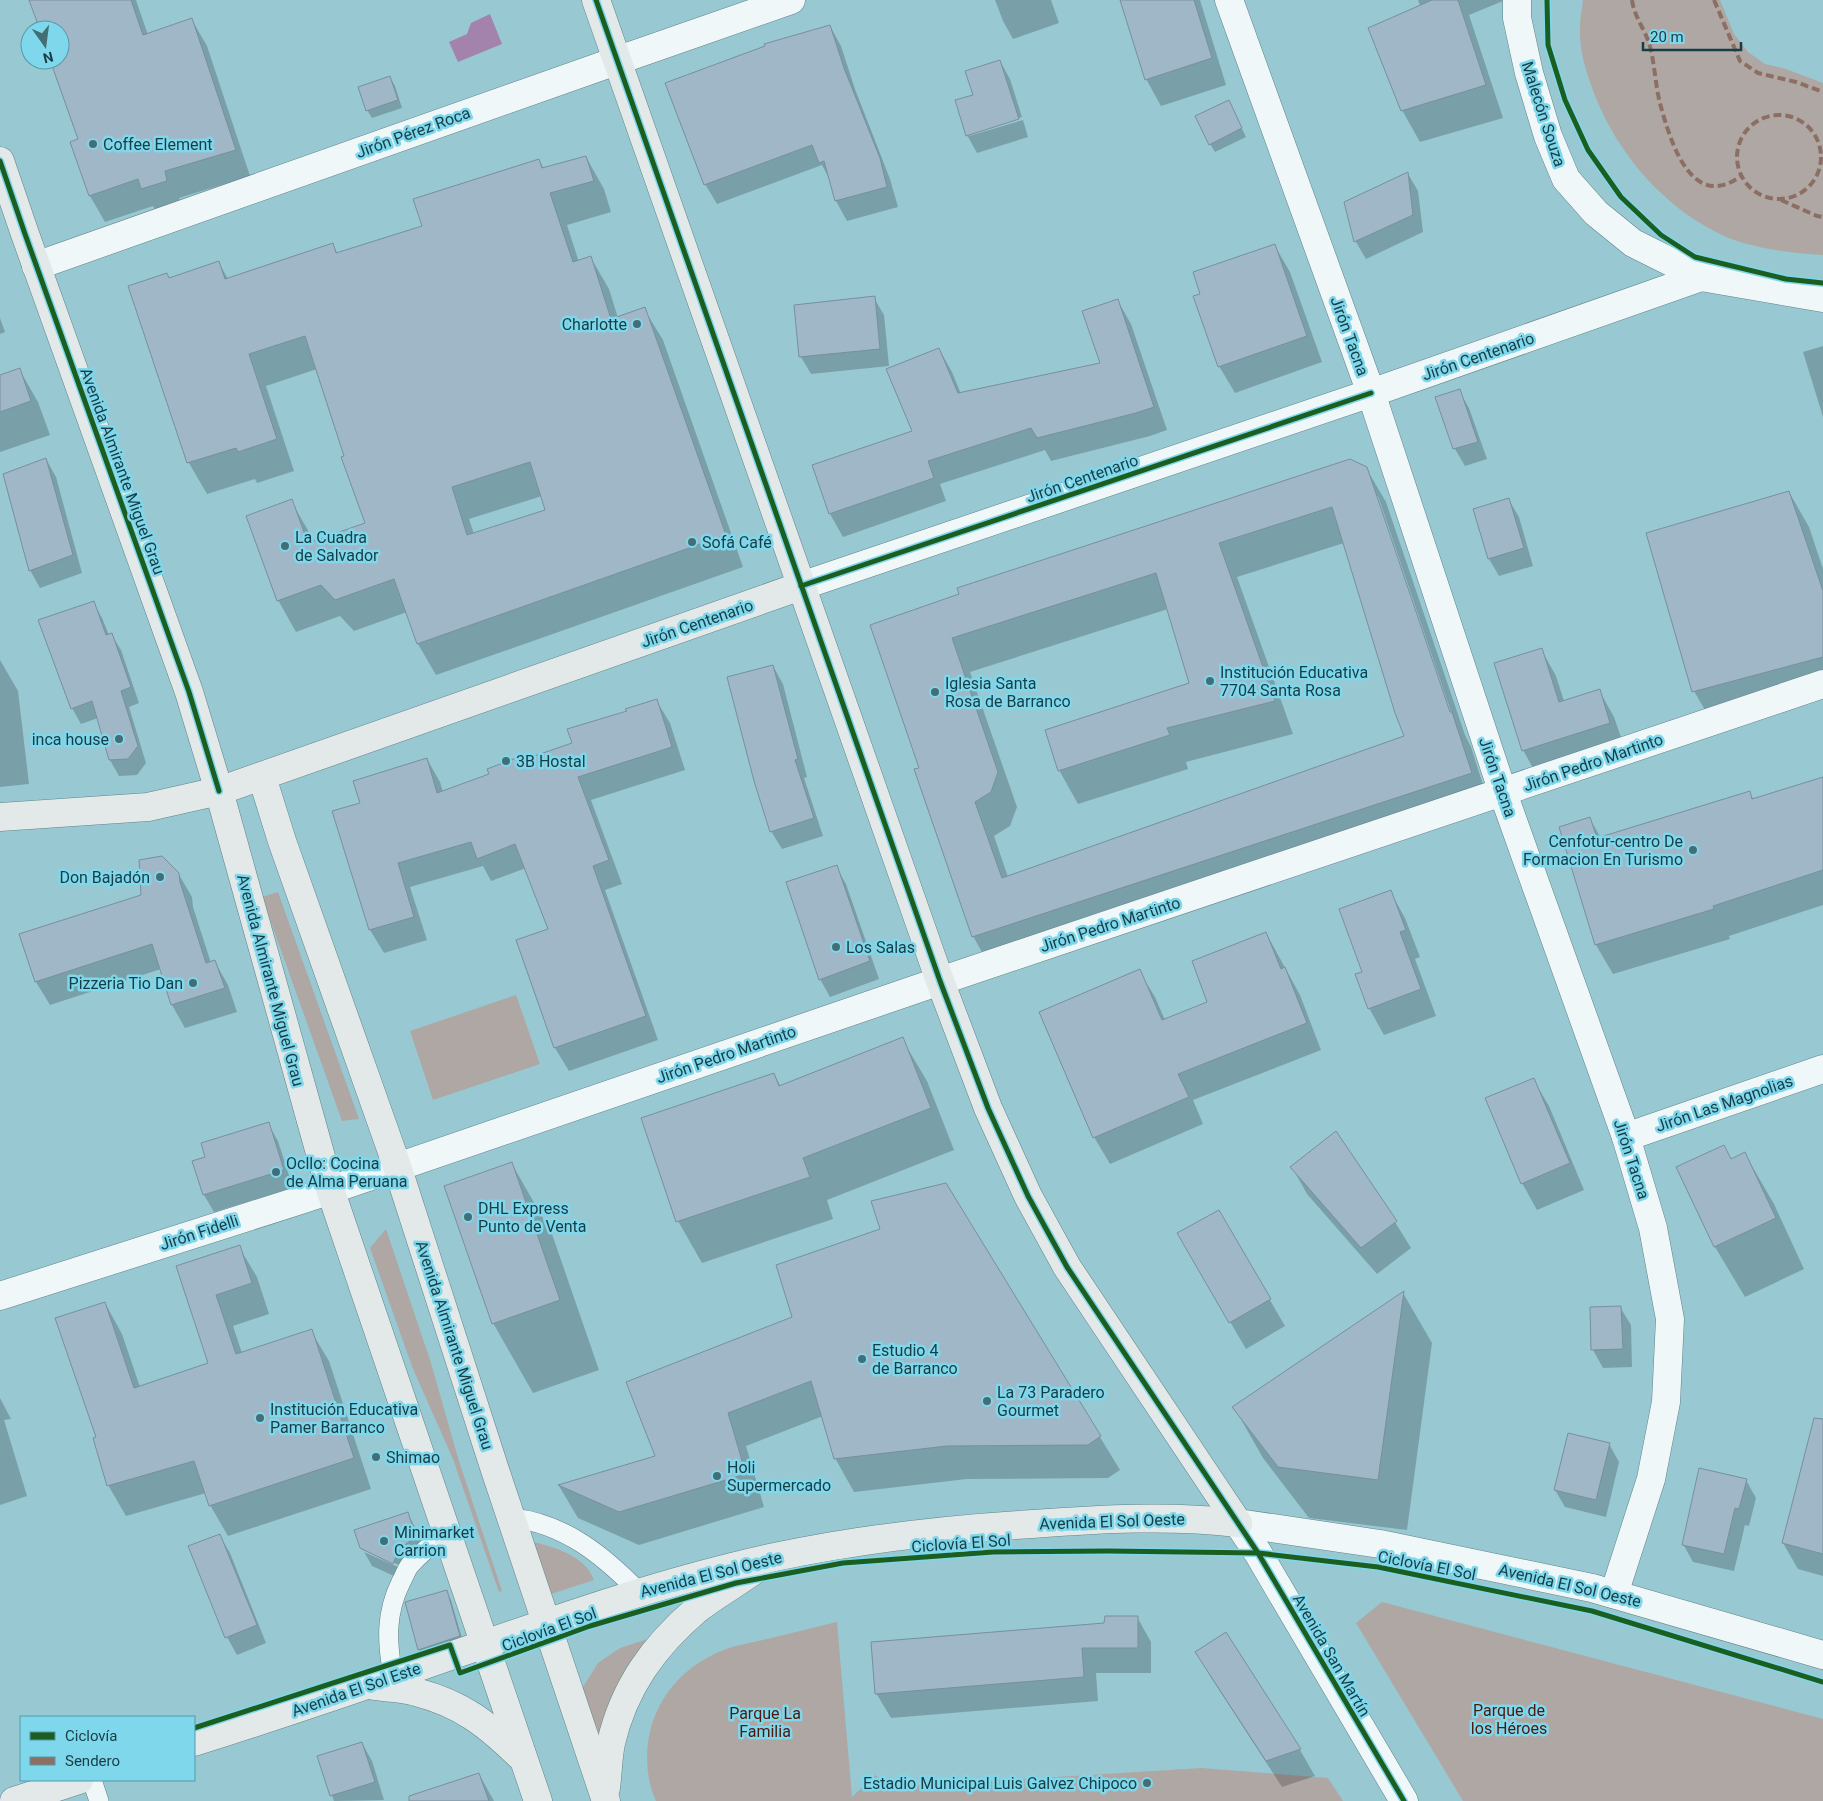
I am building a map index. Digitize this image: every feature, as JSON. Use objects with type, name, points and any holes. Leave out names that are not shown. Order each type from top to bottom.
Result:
[{"type":"main road","points":[[596,0],[940,981],[988,1108],[1028,1196],[1067,1267],[1238,1523]]},
{"type":"main road","name":"Avenida Almirante Miguel Grau","points":[[0,161],[190,692],[330,1189],[538,1801]]},
{"type":"main road","name":"Jirón Centenario","points":[[0,817],[148,807],[219,791],[801,586]]},
{"type":"main road","name":"Avenida Almirante Miguel Grau","points":[[262,777],[282,841],[397,1166],[546,1623],[606,1799]]},
{"type":"main road","name":"Avenida El Sol Oeste","points":[[546,1623],[639,1592],[772,1557],[842,1544],[1016,1525],[1137,1517],[1182,1518],[1238,1523]]},
{"type":"main road","points":[[606,1799],[611,1745],[617,1720],[624,1700],[642,1669],[657,1649],[697,1609],[772,1557]]},
{"type":"main road","name":"Avenida El Sol Este","points":[[195,1742],[546,1623]]},
{"type":"main road","points":[[367,1685],[415,1691],[456,1705],[493,1730],[524,1760]]},
{"type":"main road","points":[[14,1801],[76,1781]]},
{"type":"street","name":"Jirón Pérez Roca","points":[[36,266],[616,60],[791,0]]},
{"type":"street","name":"Jirón Tacna","points":[[1229,0],[1371,393],[1503,793],[1626,1136],[1653,1228],[1670,1319],[1666,1402],[1651,1479],[1614,1594]]},
{"type":"street","name":"Malecón Souza","points":[[1518,0],[1517,18],[1529,73],[1548,136],[1566,179],[1596,213],[1633,243],[1701,277]]},
{"type":"street","name":"Jirón Centenario","points":[[801,586],[1371,393],[1701,277]]},
{"type":"street","points":[[1701,277],[1823,298]]},
{"type":"street","name":"Jirón Pedro Martinto","points":[[397,1166],[1823,684]]},
{"type":"street","name":"Jirón Las Magnolias","points":[[1626,1136],[1823,1069]]},
{"type":"street","name":"Jirón Fidelli","points":[[0,1296],[397,1166]]},
{"type":"street","name":"Avenida El Sol Oeste","points":[[1238,1523],[1380,1544],[1614,1594],[1823,1655]]},
{"type":"street","name":"Avenida San Martín","points":[[1238,1523],[1404,1801]]},
{"type":"lane","points":[[512,1518],[550,1527],[590,1547],[622,1574],[639,1592]]},
{"type":"lane","points":[[393,1676],[388,1638],[390,1616],[396,1593],[409,1567],[427,1548],[447,1532]]},
{"type":"lane","points":[[92,1781],[99,1801]]},
{"type":"green space","points":[[1583,0],[1720,0],[1734,34],[1748,52],[1765,64],[1786,69],[1823,83],[1823,255],[1768,249],[1728,238],[1695,220],[1674,205],[1656,188],[1639,169],[1610,128],[1590,82],[1580,40]]},
{"type":"green space","points":[[278,892],[359,1119],[342,1121],[262,897]]},
{"type":"green space","points":[[516,995],[540,1064],[433,1100],[410,1031]]},
{"type":"green space","points":[[386,1229],[431,1363],[458,1458],[502,1591],[499,1592],[453,1459],[413,1369],[370,1248]]},
{"type":"green space","points":[[529,1541],[567,1553],[583,1564],[594,1580],[545,1596]]},
{"type":"green space","name":"Parque de los Héroes","points":[[1382,1602],[1823,1719],[1823,1801],[1463,1801],[1356,1623]]},
{"type":"green space","name":"Parque La Familia","points":[[837,1622],[852,1797],[875,1775],[892,1787],[1202,1768],[1328,1778],[1343,1801],[656,1801],[649,1779],[647,1758],[649,1737],[654,1718],[674,1684],[706,1658],[726,1649]]},
{"type":"green space","points":[[660,1635],[599,1749],[584,1712],[583,1687],[598,1663],[620,1648]]},
{"type":"shaded area","points":[[490,14],[502,44],[458,62],[449,42],[467,34],[471,23]]},
{"type":"building","points":[[29,0],[131,0],[143,35],[192,18],[236,150],[165,171],[167,181],[141,189],[138,179],[89,196],[70,142],[78,139],[54,70],[70,70],[70,20],[36,20]]},
{"type":"building","points":[[1120,0],[1194,0],[1212,58],[1145,80]]},
{"type":"building","points":[[1432,0],[1458,0],[1486,85],[1401,111],[1368,28]]},
{"type":"building","points":[[830,25],[844,68],[880,158],[887,187],[835,201],[824,161],[819,163],[812,145],[704,185],[665,83],[765,46],[764,44]]},
{"type":"building","points":[[1000,60],[1019,119],[966,136],[955,100],[973,95],[965,71]]},
{"type":"building","points":[[390,76],[398,100],[366,111],[358,87]]},
{"type":"building","points":[[1229,100],[1242,128],[1209,145],[1195,116]]},
{"type":"building","points":[[586,156],[594,181],[550,193],[573,262],[591,256],[611,319],[645,307],[726,535],[417,644],[394,579],[335,600],[321,585],[277,601],[246,516],[292,499],[308,543],[365,523],[341,457],[344,456],[305,336],[249,354],[277,439],[238,452],[236,448],[187,463],[128,286],[167,273],[169,278],[219,261],[225,279],[333,243],[336,253],[422,226],[413,199],[539,159],[542,168]],"holes":[[[530,462],[545,510],[467,535],[452,487]]]},
{"type":"building","points":[[1408,172],[1413,215],[1354,242],[1344,202]]},
{"type":"building","points":[[1275,244],[1307,336],[1218,367],[1193,296],[1200,294],[1193,272]]},
{"type":"building","points":[[875,296],[880,349],[799,357],[794,305]]},
{"type":"building","points":[[1118,299],[1154,407],[1037,438],[1031,428],[928,461],[934,478],[829,514],[812,465],[912,431],[886,369],[939,348],[958,393],[1100,363],[1082,311]]},
{"type":"building","points":[[20,368],[31,401],[0,412],[0,375]]},
{"type":"building","points":[[1460,389],[1478,442],[1453,449],[1435,397]]},
{"type":"building","points":[[46,458],[73,555],[29,571],[3,474]]},
{"type":"building","points":[[1350,459],[1367,467],[1472,773],[972,937],[914,769],[919,768],[870,625],[959,594],[957,588]],"holes":[[[1332,507],[1395,713],[1404,736],[1002,878],[975,802],[991,792],[998,772],[952,638],[1156,573],[1189,683],[1045,730],[1058,771],[1170,735],[1167,728],[1275,701],[1219,543]]]},
{"type":"building","points":[[1789,491],[1823,591],[1823,657],[1692,692],[1646,533]]},
{"type":"building","points":[[1509,498],[1524,548],[1488,559],[1473,509]]},
{"type":"building","points":[[94,601],[106,635],[112,633],[131,687],[121,691],[138,746],[128,759],[109,760],[92,701],[71,709],[38,620]]},
{"type":"building","points":[[1542,648],[1559,702],[1600,689],[1610,723],[1522,751],[1494,663]]},
{"type":"building","points":[[773,665],[798,759],[795,760],[814,818],[770,832],[754,781],[727,677]]},
{"type":"building","points":[[657,699],[672,747],[578,777],[609,860],[593,866],[646,1016],[554,1048],[516,940],[548,929],[515,844],[477,859],[471,842],[398,863],[414,917],[369,930],[332,811],[360,803],[353,781],[427,758],[437,793],[489,774],[487,769],[516,758],[517,762],[572,743],[567,729],[627,711],[625,709]]},
{"type":"building","name":"Cenfotur-centro De Formacion En Turismo","points":[[1823,777],[1823,870],[1713,906],[1714,909],[1595,945],[1559,827],[1590,817],[1597,838],[1750,791],[1752,799]]},
{"type":"building","points":[[162,856],[179,873],[180,882],[206,963],[215,960],[225,988],[171,1005],[152,944],[35,982],[19,934],[141,895],[139,860]]},
{"type":"building","points":[[837,865],[870,961],[819,980],[786,882]]},
{"type":"building","points":[[1391,890],[1406,930],[1400,932],[1421,989],[1368,1009],[1355,974],[1362,972],[1339,909]]},
{"type":"building","points":[[1266,932],[1281,969],[1285,967],[1307,1023],[1178,1074],[1189,1097],[1093,1138],[1039,1012],[1140,969],[1162,1020],[1207,1002],[1192,961]]},
{"type":"building","points":[[903,1037],[931,1108],[803,1158],[810,1177],[676,1222],[641,1118],[774,1073],[779,1086]]},
{"type":"building","points":[[1534,1078],[1570,1163],[1521,1184],[1485,1098]]},
{"type":"building","points":[[269,1122],[284,1170],[203,1195],[192,1161],[205,1157],[201,1143]]},
{"type":"building","points":[[1336,1131],[1397,1221],[1361,1248],[1290,1167]]},
{"type":"building","points":[[1724,1145],[1731,1159],[1745,1152],[1776,1218],[1714,1247],[1676,1167]]},
{"type":"building","points":[[512,1162],[560,1300],[492,1324],[444,1186]]},
{"type":"building","points":[[946,1183],[1101,1436],[1088,1445],[947,1446],[834,1459],[811,1381],[728,1413],[746,1474],[619,1512],[558,1485],[655,1456],[626,1382],[792,1317],[776,1265],[880,1229],[871,1201]]},
{"type":"building","points":[[1219,1210],[1271,1299],[1229,1323],[1177,1233]]},
{"type":"building","points":[[240,1245],[252,1283],[216,1295],[236,1354],[312,1329],[354,1458],[209,1506],[194,1461],[107,1486],[93,1438],[96,1437],[55,1318],[105,1302],[134,1388],[208,1363],[176,1266]]},
{"type":"building","points":[[1404,1291],[1378,1480],[1278,1467],[1232,1407]]},
{"type":"building","points":[[1621,1306],[1623,1349],[1591,1350],[1590,1307]]},
{"type":"building","points":[[1814,1418],[1823,1419],[1823,1554],[1782,1543]]},
{"type":"building","points":[[1568,1433],[1610,1443],[1596,1500],[1554,1490]]},
{"type":"building","points":[[1699,1468],[1747,1479],[1739,1509],[1735,1508],[1724,1554],[1682,1545]]},
{"type":"building","name":"Minimarket Carrion","points":[[408,1512],[416,1537],[397,1554],[393,1564],[360,1548],[354,1530]]},
{"type":"building","points":[[220,1534],[257,1625],[225,1638],[188,1546]]},
{"type":"building","points":[[447,1590],[460,1636],[418,1650],[405,1602]]},
{"type":"building","points":[[1105,1616],[1138,1616],[1138,1648],[1082,1648],[1084,1677],[875,1694],[871,1642],[1104,1623]]},
{"type":"building","points":[[1226,1632],[1301,1749],[1266,1761],[1195,1652]]},
{"type":"building","points":[[362,1742],[375,1782],[330,1796],[317,1756]]},
{"type":"building","points":[[479,1773],[489,1801],[409,1801],[409,1796]]},
{"type":"marked path","points":[[1632,0],[1649,43],[1665,122],[1686,168],[1697,179],[1709,185],[1724,185],[1741,176]]},
{"type":"marked path","points":[[1714,0],[1740,61],[1758,73],[1796,82],[1823,92]]},
{"type":"marked path","points":[[1779,115],[1795,118],[1809,127],[1818,141],[1821,157],[1818,173],[1809,187],[1795,196],[1779,199],[1763,196],[1749,187],[1740,173],[1737,157],[1740,141],[1749,127],[1763,118],[1779,115]]},
{"type":"marked path","points":[[1781,200],[1823,217]]},
{"type":"cycle path","points":[[596,0],[940,981],[988,1108],[1028,1196],[1067,1267],[1258,1553],[1404,1801]]},
{"type":"cycle path","points":[[1547,0],[1548,45],[1565,100],[1588,150],[1621,197],[1661,235],[1695,257],[1786,279],[1823,283]]},
{"type":"cycle path","points":[[0,161],[189,692],[219,791]]},
{"type":"cycle path","points":[[801,586],[1371,393]]},
{"type":"cycle path","name":"Ciclovía El Sol","points":[[195,1728],[450,1645],[460,1673],[590,1626],[736,1583],[843,1563],[993,1552],[1258,1553],[1378,1567],[1592,1611],[1823,1682]]},
{"type":"place","name":"Coffee Element","points":[[93,144]]},
{"type":"place","name":"Charlotte","points":[[637,324]]},
{"type":"place","name":"Sofá Café","points":[[692,542]]},
{"type":"place","name":"La Cuadra de Salvador","points":[[285,546]]},
{"type":"place","name":"Institución Educativa 7704 Santa Rosa","points":[[1210,681]]},
{"type":"place","name":"Iglesia Santa Rosa de Barranco","points":[[935,692]]},
{"type":"place","name":"inca house","points":[[119,739]]},
{"type":"place","name":"3B Hostal","points":[[506,761]]},
{"type":"place","name":"Cenfotur-centro De Formacion En Turismo","points":[[1693,850]]},
{"type":"place","name":"Don Bajadón","points":[[160,877]]},
{"type":"place","name":"Los Salas","points":[[836,947]]},
{"type":"place","name":"Pizzeria Tio Dan","points":[[193,983]]},
{"type":"place","name":"Ocllo: Cocina de Alma Peruana","points":[[276,1172]]},
{"type":"place","name":"DHL Express Punto de Venta","points":[[468,1217]]},
{"type":"place","name":"Estudio 4 de Barranco","points":[[862,1359]]},
{"type":"place","name":"La 73 Paradero Gourmet","points":[[987,1401]]},
{"type":"place","name":"Institución Educativa Pamer Barranco","points":[[260,1418]]},
{"type":"place","name":"Shimao","points":[[376,1457]]},
{"type":"place","name":"Holi Supermercado","points":[[717,1476]]},
{"type":"place","name":"Minimarket Carrion","points":[[384,1541]]},
{"type":"place","name":"Estadio Municipal Luis Galvez Chipoco","points":[[1147,1783]]}]
